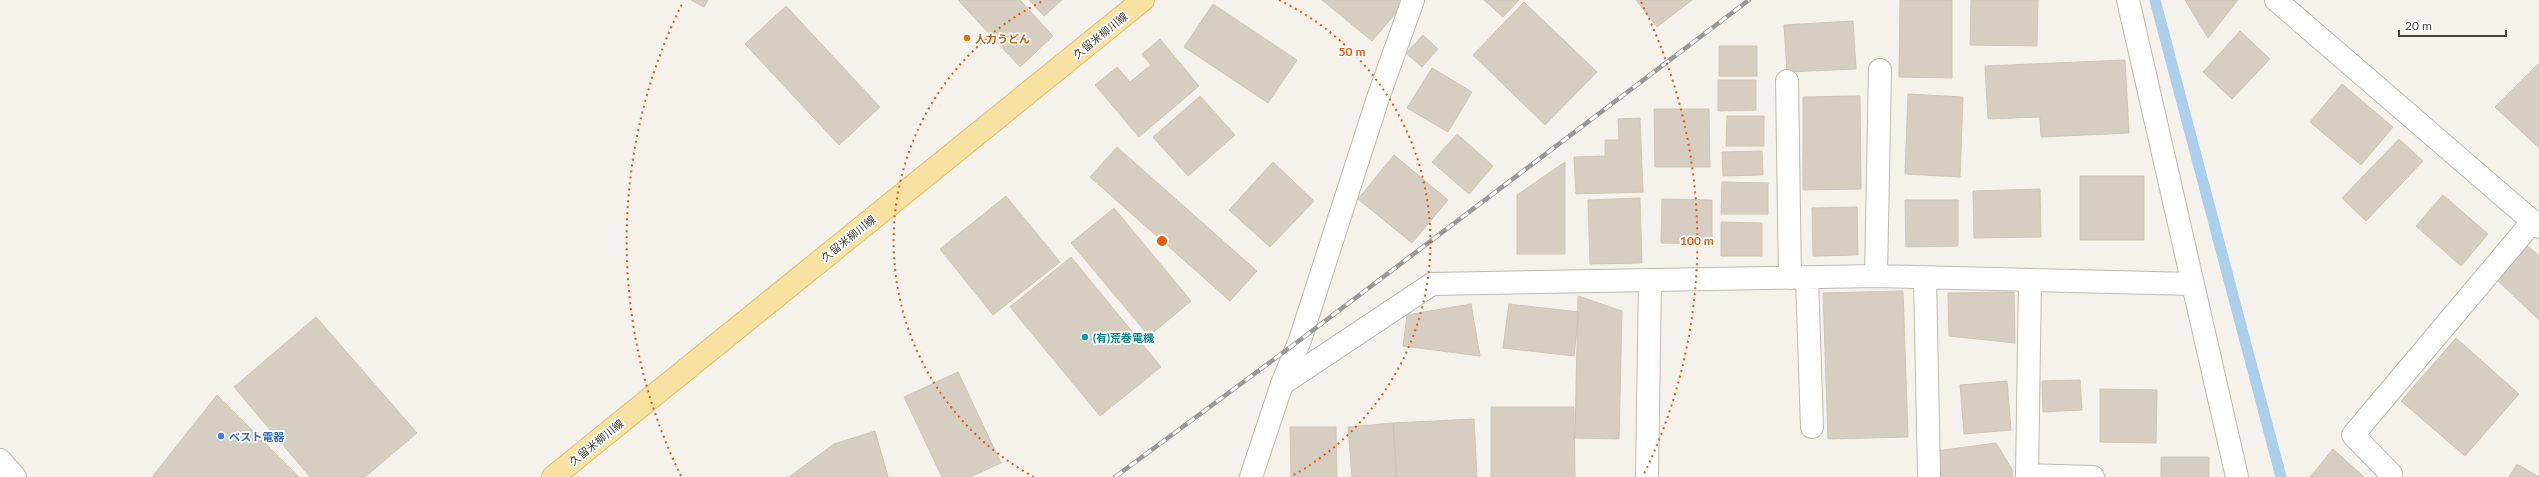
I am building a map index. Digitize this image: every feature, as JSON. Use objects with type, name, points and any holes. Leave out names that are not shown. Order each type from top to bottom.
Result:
[{"type":"main road","name":"久留米柳川線","points":[[553,477],[1143,0]]},
{"type":"street","points":[[1251,477],[1282,384],[1300,340],[1378,98],[1413,0]]},
{"type":"street","points":[[2128,0],[2237,477]]},
{"type":"street","points":[[2276,0],[2536,224],[2353,435],[2391,474]]},
{"type":"street","points":[[1876,276],[1880,70]]},
{"type":"street","points":[[1787,81],[1798,278],[1812,427]]},
{"type":"street","points":[[1282,384],[1432,284],[1876,276],[2193,284]]},
{"type":"street","points":[[1925,278],[1929,474]]},
{"type":"street","points":[[1647,475],[1650,280]]},
{"type":"street","points":[[2030,280],[2027,475],[2093,477]]},
{"type":"street","points":[[0,460],[15,477]]},
{"type":"building","points":[[691,0],[708,0],[704,7]]},
{"type":"building","points":[[958,0],[1020,0],[1053,36],[1020,67]]},
{"type":"building","points":[[1029,0],[1062,0],[1044,16]]},
{"type":"building","points":[[1322,0],[1407,0],[1372,41]]},
{"type":"building","points":[[1484,0],[1519,0],[1503,17]]},
{"type":"building","points":[[1636,0],[1692,0],[1657,27]]},
{"type":"building","points":[[1900,0],[1952,0],[1952,78],[1899,77]]},
{"type":"building","points":[[1971,0],[2038,0],[2037,46],[1970,45]]},
{"type":"building","points":[[2185,0],[2238,0],[2208,38]]},
{"type":"building","points":[[1524,2],[1597,72],[1545,125],[1473,55]]},
{"type":"building","points":[[1213,4],[1297,60],[1268,103],[1184,47]]},
{"type":"building","points":[[786,6],[880,107],[839,145],[745,44]]},
{"type":"building","points":[[1853,21],[1856,69],[1787,72],[1784,25]]},
{"type":"building","points":[[2240,31],[2270,59],[2232,99],[2203,72]]},
{"type":"building","points":[[1423,35],[1438,49],[1422,67],[1406,53]]},
{"type":"building","points":[[1160,39],[1199,86],[1139,137],[1095,85],[1117,67],[1130,82],[1151,65],[1142,54]]},
{"type":"building","points":[[1719,46],[1757,46],[1757,76],[1719,76]]},
{"type":"building","points":[[2125,60],[2129,133],[2041,137],[2040,117],[1988,119],[1985,66]]},
{"type":"building","points":[[2539,63],[2539,148],[2495,107]]},
{"type":"building","points":[[1432,68],[1472,92],[1448,132],[1407,108]]},
{"type":"building","points":[[1718,80],[1756,80],[1756,110],[1718,111]]},
{"type":"building","points":[[2342,84],[2393,127],[2361,165],[2310,122]]},
{"type":"building","points":[[1908,94],[1963,97],[1960,177],[1905,174]]},
{"type":"building","points":[[1200,96],[1235,135],[1188,176],[1153,137]]},
{"type":"building","points":[[1860,96],[1861,189],[1803,190],[1803,97]]},
{"type":"building","points":[[1654,109],[1709,109],[1710,167],[1655,167]]},
{"type":"building","points":[[1727,116],[1764,116],[1764,146],[1726,146]]},
{"type":"building","points":[[1640,118],[1643,192],[1576,194],[1574,157],[1605,156],[1605,140],[1619,140],[1618,119]]},
{"type":"building","points":[[1457,134],[1493,166],[1469,194],[1432,162]]},
{"type":"building","points":[[2399,139],[2423,161],[2366,221],[2342,198]]},
{"type":"building","points":[[1117,147],[1257,271],[1230,301],[1090,177]]},
{"type":"building","points":[[1762,151],[1763,175],[1723,176],[1722,152]]},
{"type":"building","points":[[1394,155],[1448,200],[1412,243],[1358,199]]},
{"type":"building","points":[[1273,162],[1314,201],[1270,247],[1229,210]]},
{"type":"building","points":[[1565,162],[1565,254],[1517,254],[1517,195]]},
{"type":"building","points":[[2080,176],[2144,176],[2144,240],[2080,240]]},
{"type":"building","points":[[1722,182],[1768,183],[1768,214],[1721,214]]},
{"type":"building","points":[[2040,189],[2041,237],[1974,238],[1973,191]]},
{"type":"building","points":[[2443,195],[2488,234],[2461,266],[2416,226]]},
{"type":"building","points":[[1006,196],[1060,262],[993,315],[940,249]]},
{"type":"building","points":[[1640,198],[1642,263],[1590,264],[1588,200]]},
{"type":"building","points":[[1662,199],[1712,200],[1712,244],[1661,243]]},
{"type":"building","points":[[1905,200],[1958,200],[1958,246],[1906,247]]},
{"type":"building","points":[[1857,207],[1858,255],[1813,256],[1812,208]]},
{"type":"building","points":[[1114,208],[1191,301],[1149,336],[1071,243]]},
{"type":"building","points":[[1721,222],[1762,223],[1762,256],[1721,256]]},
{"type":"building","points":[[2528,246],[2539,256],[2539,320],[2496,279]]},
{"type":"building","name":"(有)荒巻電機","points":[[1071,257],[1161,367],[1100,416],[1010,307]]},
{"type":"building","points":[[1903,291],[1908,437],[1828,439],[1823,293]]},
{"type":"building","points":[[2014,292],[2015,343],[1949,336],[1948,293]]},
{"type":"building","points":[[1578,296],[1622,311],[1619,439],[1575,438]]},
{"type":"building","points":[[1471,304],[1480,356],[1403,346],[1407,315]]},
{"type":"building","points":[[1509,304],[1579,312],[1574,356],[1503,348]]},
{"type":"building","points":[[316,317],[417,433],[365,477],[310,477],[234,387]]},
{"type":"building","points":[[2456,338],[2519,394],[2465,456],[2401,401]]},
{"type":"building","points":[[958,372],[1001,463],[970,477],[942,477],[904,397]]},
{"type":"building","points":[[2080,380],[2082,410],[2043,412],[2042,381]]},
{"type":"building","points":[[2007,381],[2011,430],[1964,434],[1960,385]]},
{"type":"building","points":[[2100,389],[2157,390],[2156,443],[2100,442]]},
{"type":"building","name":"ベスト電器","points":[[217,395],[299,477],[152,477]]},
{"type":"building","points":[[1491,407],[1574,407],[1575,477],[1491,477]]},
{"type":"building","points":[[1474,419],[1477,477],[1396,477],[1393,423]]},
{"type":"building","points":[[1393,423],[1397,477],[1352,477],[1348,427]]},
{"type":"building","points":[[1290,427],[1336,427],[1337,477],[1291,477]]},
{"type":"building","points":[[875,431],[888,477],[789,477],[834,444]]},
{"type":"building","points":[[1996,443],[2013,471],[2012,477],[1941,477],[1937,451]]},
{"type":"building","points":[[2333,449],[2364,477],[2310,477]]},
{"type":"building","points":[[2161,457],[2209,457],[2209,477],[2161,477]]},
{"type":"building","points":[[2517,464],[2539,477],[2509,477]]},
{"type":"waterway","points":[[2155,0],[2281,477]]},
{"type":"railway","points":[[1115,477],[1300,340],[1749,0]]},
{"type":"place","name":"人力うどん","points":[[967,38]]},
{"type":"place","name":"(有)荒巻電機","points":[[1085,337]]},
{"type":"place","name":"ベスト電器","points":[[221,436]]}]
